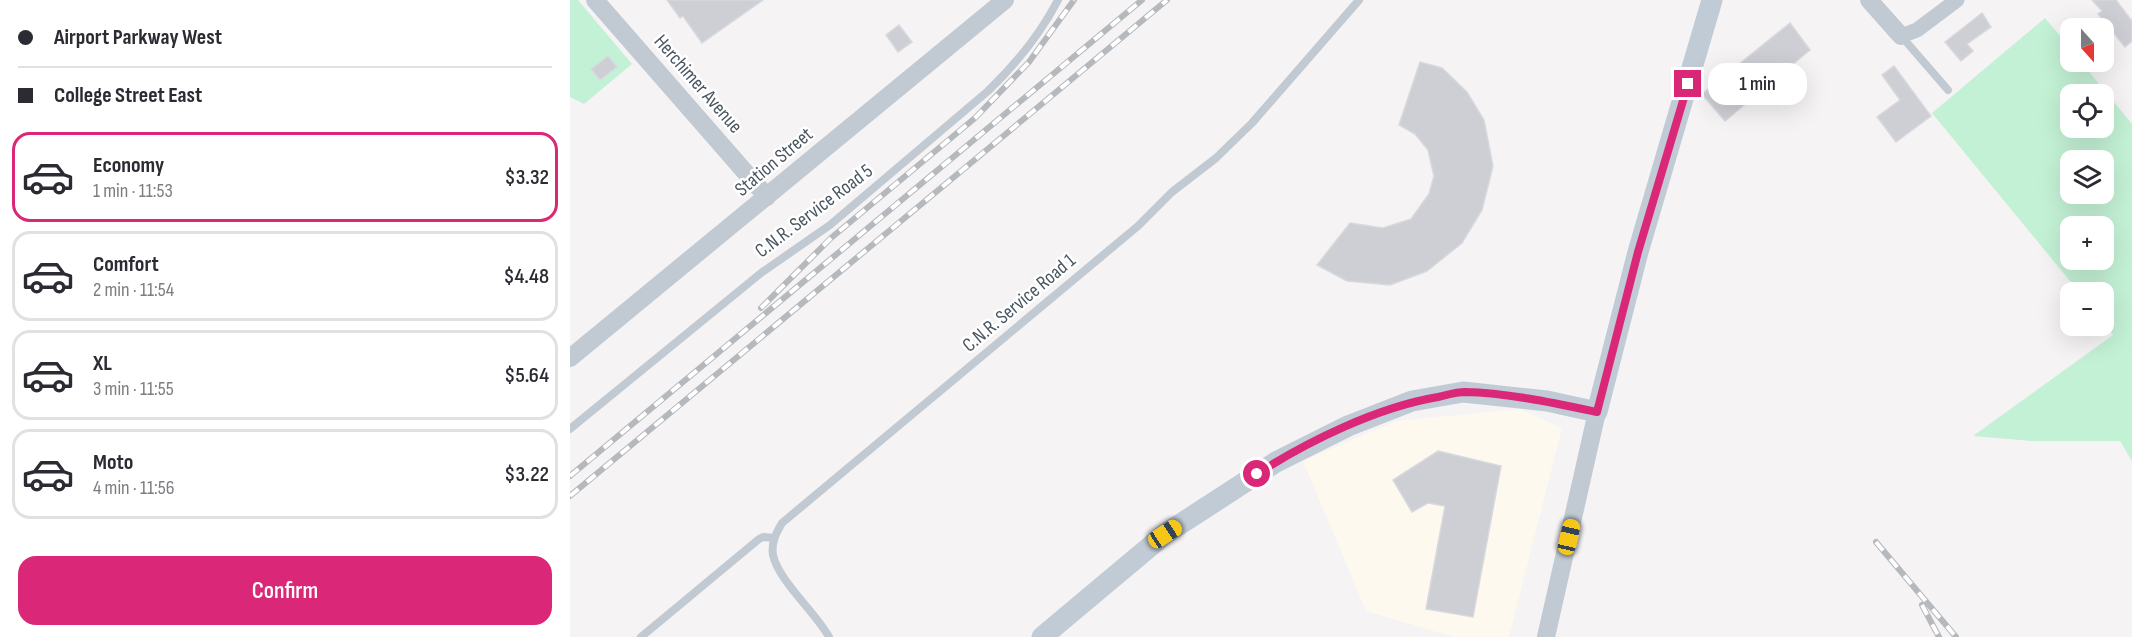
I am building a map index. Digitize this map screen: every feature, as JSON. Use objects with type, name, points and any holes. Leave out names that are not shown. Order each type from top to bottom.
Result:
[{"type":"main road","points":[[1042,637],[1165,534],[1276,462],[1348,426],[1412,401],[1463,392],[1546,401],[1597,412],[1638,252],[1712,0]]},
{"type":"street","name":"Herchimer Avenue","points":[[595,0],[767,197]]},
{"type":"street","name":"Station Street","points":[[570,358],[1005,0]]},
{"type":"street","points":[[1869,0],[1901,36],[1917,30],[1957,0]]},
{"type":"street","points":[[1546,637],[1597,412]]},
{"type":"lane","name":"C.N.R. Service Road 5","points":[[570,429],[761,273],[830,225],[988,91],[1011,69],[1029,46],[1058,0]]},
{"type":"lane","name":"C.N.R. Service Road 1","points":[[774,537],[782,523],[1138,225],[1188,177],[1222,152],[1280,93],[1359,0]]},
{"type":"lane","points":[[1901,36],[1948,90]]},
{"type":"lane","points":[[641,637],[759,539],[768,536],[774,537],[773,554],[778,569],[829,637]]},
{"type":"shaded area","points":[[1520,409],[1562,428],[1509,637],[1454,637],[1366,611],[1303,461],[1396,421]]},
{"type":"green space","points":[[570,0],[578,0],[632,64],[584,104],[570,97]]},
{"type":"green space","points":[[2045,18],[2060,36],[2060,72],[2089,72],[2099,84],[2060,84],[2060,138],[2114,138],[2114,102],[2132,124],[2132,461],[2120,441],[2032,441],[1973,436],[2114,336],[2114,282],[2071,282],[2061,270],[2114,270],[2114,216],[2060,216],[2060,269],[1932,113]]},
{"type":"building","points":[[667,0],[763,0],[702,43],[683,16],[680,18]]},
{"type":"building","points":[[2092,0],[2116,0],[2132,21],[2132,41],[2125,47],[2114,34],[2114,18],[2101,18],[2098,14],[2102,11]]},
{"type":"building","points":[[1982,13],[1991,27],[1967,44],[1973,51],[1961,61],[1945,42]]},
{"type":"building","points":[[1790,23],[1810,50],[1725,121],[1702,94]]},
{"type":"building","points":[[899,25],[912,42],[898,52],[886,35]]},
{"type":"building","points":[[608,56],[617,67],[600,80],[591,69]]},
{"type":"building","points":[[1420,62],[1442,68],[1467,92],[1484,120],[1493,166],[1482,210],[1462,243],[1427,271],[1390,285],[1347,281],[1317,265],[1350,223],[1383,228],[1411,219],[1429,194],[1434,176],[1428,150],[1415,134],[1399,125]]},
{"type":"building","points":[[1894,66],[1931,116],[1896,142],[1877,117],[1900,100],[1882,75]]},
{"type":"building","points":[[1438,451],[1501,466],[1473,617],[1426,609],[1445,506],[1428,503],[1412,512],[1393,480]]},
{"type":"railway","points":[[761,308],[831,238],[975,118],[1029,62],[1074,0]]},
{"type":"railway","points":[[570,476],[1142,0]]},
{"type":"railway","points":[[570,496],[1167,0]]},
{"type":"railway","points":[[1876,542],[1956,637]]},
{"type":"railway","points":[[1922,605],[1939,637]]},
{"type":"route","points":[[1257,474],[1348,426],[1412,401],[1463,392],[1546,401],[1597,412],[1638,252],[1688,84]]}]
